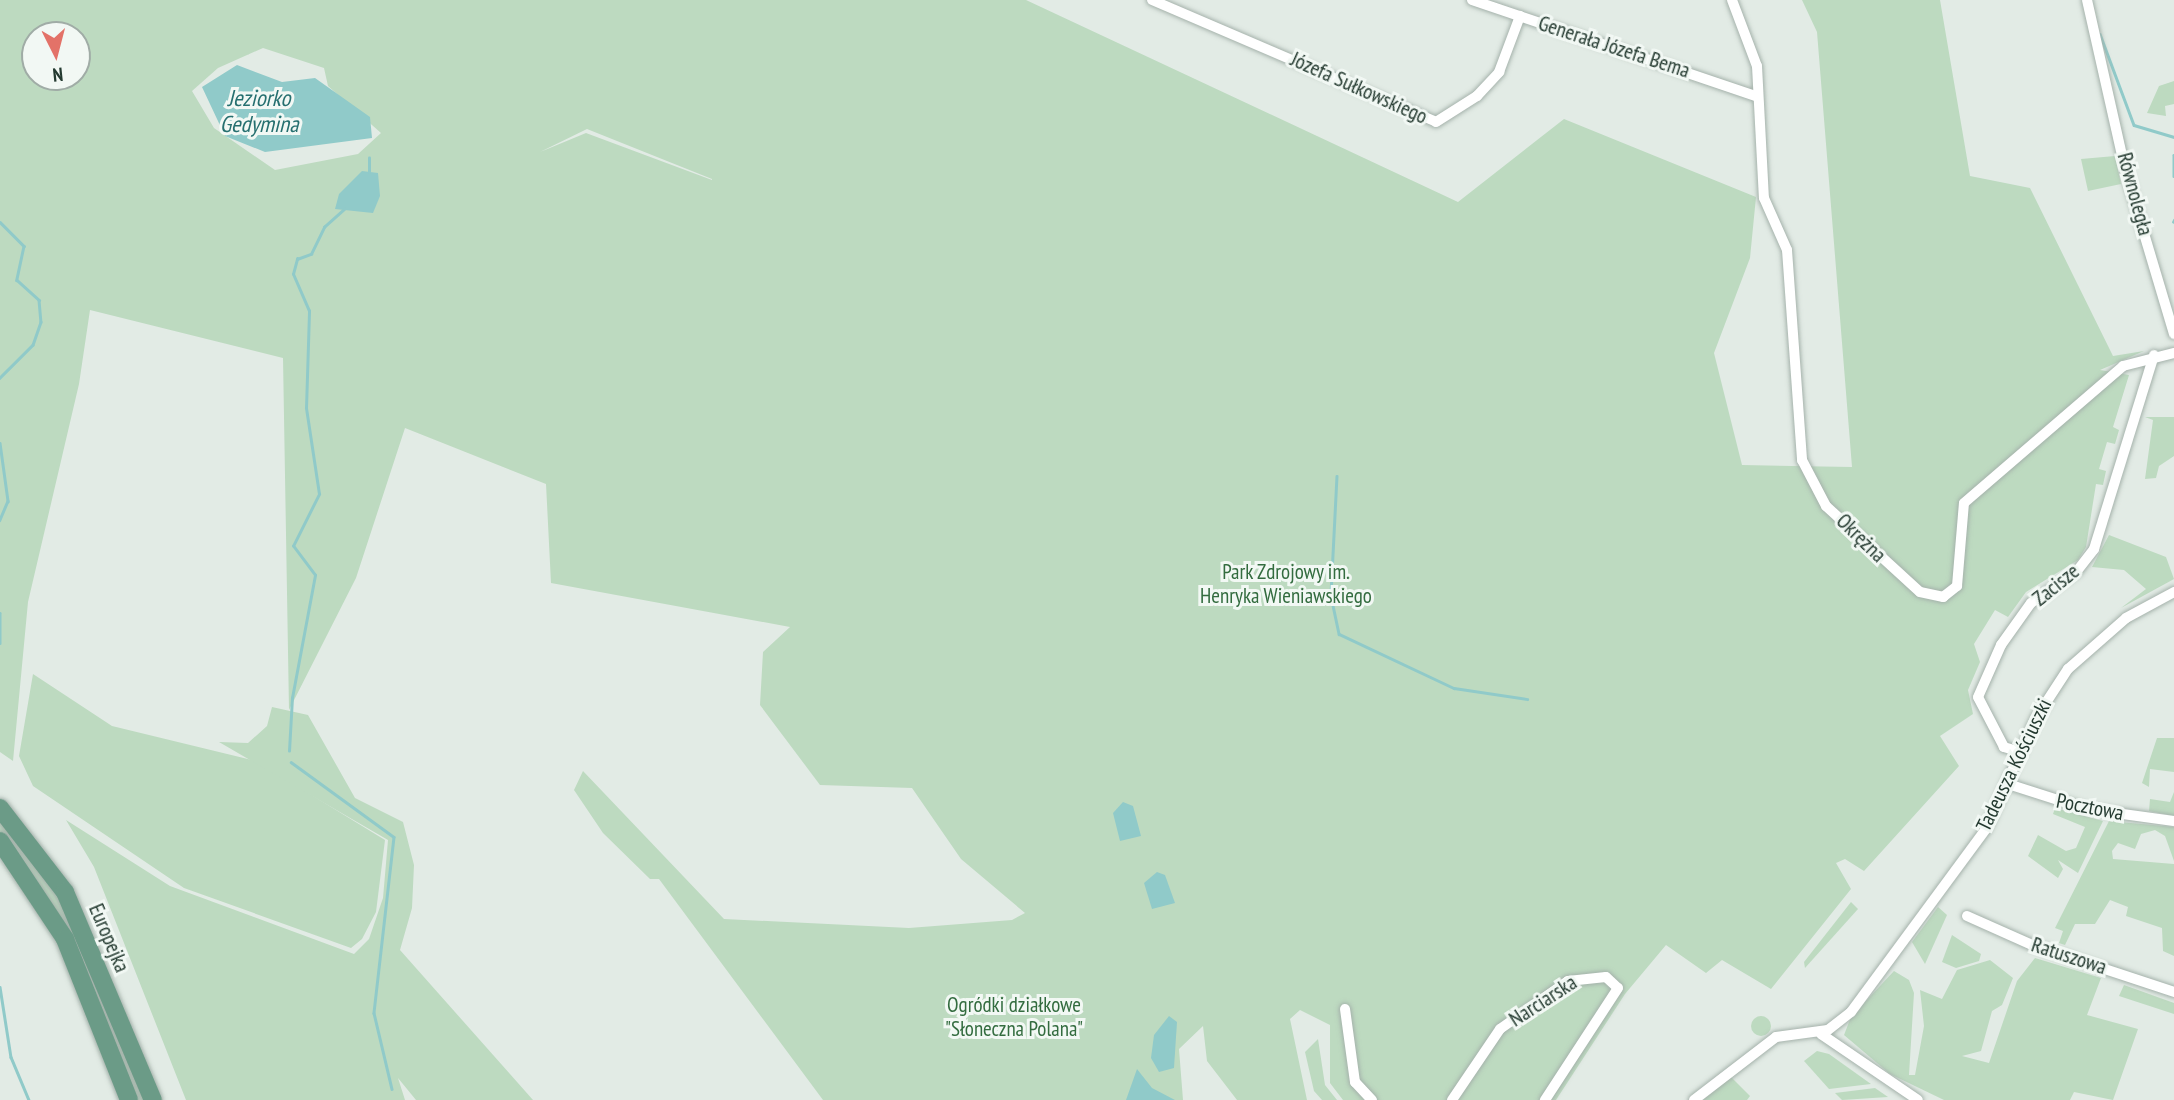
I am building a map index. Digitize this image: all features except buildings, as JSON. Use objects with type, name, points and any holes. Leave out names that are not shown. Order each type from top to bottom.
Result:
[{"type":"main road","name":"Europejka","points":[[0,808],[65,892],[153,1100]]},
{"type":"main road","name":"Europejka","points":[[0,841],[65,939],[129,1100]]},
{"type":"street","name":"Józefa Sułkowskiego","points":[[1152,0],[1436,122],[1477,96],[1499,72],[1520,16]]},
{"type":"street","name":"Generała Józefa Bema","points":[[1472,0],[1756,96]]},
{"type":"street","points":[[1732,0],[1756,66],[1756,96]]},
{"type":"street","name":"Równoległa","points":[[2087,0],[2098,54],[2174,334]]},
{"type":"street","name":"Okrężna","points":[[1756,96],[1764,198],[1788,258],[1802,460],[1826,506],[1920,592],[1943,597],[1957,586],[1964,503],[2123,366],[2154,355],[2174,353]]},
{"type":"street","name":"Zacisze","points":[[2021,752],[2004,747],[1978,697],[2015,624],[2094,549],[2154,355]]},
{"type":"street","name":"Tadeusza Kościuszki","points":[[1826,1033],[1851,1012],[1986,829],[2021,752],[2068,669],[2126,618],[2174,592]]},
{"type":"street","name":"Pocztowa","points":[[2008,784],[2086,809],[2174,821]]},
{"type":"street","name":"Ratuszowa","points":[[1967,916],[2032,945],[2174,992]]},
{"type":"street","name":"Narciarska","points":[[1452,1100],[1500,1029],[1567,981],[1606,977],[1618,988],[1545,1100]]},
{"type":"street","points":[[1345,1009],[1355,1082],[1372,1100]]},
{"type":"street","points":[[1695,1100],[1776,1037],[1826,1033],[1910,1099]]},
{"type":"green space","name":"Park Zdrojowy im. Henryka Wieniawskiego","points":[[0,0],[1026,0],[1458,202],[1564,119],[1756,197],[1750,258],[1714,353],[1742,465],[1852,467],[1817,32],[1802,0],[1940,0],[1970,176],[2030,188],[2113,356],[2144,351],[2100,370],[2129,375],[2113,427],[2119,430],[2115,444],[2107,442],[2099,469],[2106,471],[2103,485],[2096,484],[2086,547],[2078,560],[2026,592],[2008,617],[1995,610],[1974,644],[1980,662],[1968,690],[1973,714],[1940,736],[1959,766],[1864,871],[1845,859],[1836,863],[1851,889],[1771,989],[1722,960],[1706,973],[1666,945],[1625,994],[1556,1100],[1343,1100],[1330,1083],[1330,1025],[1300,1010],[1290,1019],[1307,1100],[1237,1100],[1207,1061],[1203,1026],[1179,1049],[1183,1100],[823,1100],[659,879],[650,879],[603,833],[574,790],[583,771],[724,919],[909,928],[1012,920],[1025,913],[961,859],[912,788],[820,785],[760,705],[763,652],[790,627],[551,583],[546,484],[405,428],[356,578],[289,710],[283,358],[90,310],[79,384],[28,602],[13,761],[0,752]],"holes":[[[263,48],[324,68],[328,86],[381,133],[358,154],[275,170],[214,128],[192,91],[218,68]],[[587,129],[712,179],[712,180],[586,133],[540,152]]]},
{"type":"green space","points":[[2174,81],[2174,104],[2165,106],[2166,116],[2147,113],[2159,86]]},
{"type":"green space","points":[[2115,156],[2121,184],[2088,191],[2081,159]]},
{"type":"green space","points":[[2145,417],[2174,417],[2174,456],[2159,466],[2156,478],[2145,479],[2153,420]]},
{"type":"green space","points":[[2109,535],[2166,557],[2174,579],[2121,608],[2146,589],[2124,570],[2092,567]]},
{"type":"green space","points":[[33,674],[112,726],[256,761],[385,840],[376,912],[362,939],[351,948],[184,888],[33,786],[19,756]]},
{"type":"green space","points":[[272,707],[308,715],[355,798],[403,822],[414,865],[412,908],[400,950],[533,1100],[416,1100],[398,1078],[405,1100],[186,1100],[94,867],[66,820],[170,886],[354,954],[369,939],[383,898],[388,840],[219,742],[248,743],[267,726]]},
{"type":"green space","points":[[2157,738],[2174,738],[2174,772],[2150,769],[2149,787],[2142,783]]},
{"type":"green space","points":[[2174,792],[2174,816],[2149,811],[2150,799],[2170,802]]},
{"type":"green space","points":[[2055,808],[2103,821],[2078,873],[2058,860],[2063,869],[2058,878],[2028,856],[2038,835],[2066,851],[2076,848],[2085,827],[2053,814]]},
{"type":"green space","points":[[0,817],[59,895],[147,1100],[136,1100],[63,924],[0,833]]},
{"type":"green space","points":[[2109,821],[2174,827],[2174,861],[2165,836],[2155,830],[2141,834],[2135,849],[2118,843],[2112,851],[2113,859],[2174,864],[2174,956],[2163,951],[2162,928],[2126,916],[2128,907],[2110,900],[2095,924],[2075,924],[2065,945],[2059,943],[2063,931],[2055,928]]},
{"type":"green space","points":[[1851,902],[1858,909],[1805,968],[1804,962]]},
{"type":"green space","points":[[1938,907],[1947,915],[1925,964],[1912,942]]},
{"type":"green space","points":[[1952,935],[1981,954],[1979,961],[1956,968],[1942,962]]},
{"type":"green space","points":[[2035,958],[2101,978],[2087,1015],[2138,1029],[2113,1100],[2074,1092],[2070,1100],[1944,1100],[1890,1074],[1844,1035],[1851,1017],[1894,971],[1909,980],[1914,993],[1909,1075],[1915,1075],[1924,1026],[1920,990],[1942,999],[1957,970],[1990,960],[2013,978],[2002,1005],[1992,1011],[1981,1051],[1962,1056],[1989,1063],[2017,981]]},
{"type":"green space","points":[[2124,985],[2174,1003],[2174,1014],[2119,996]]},
{"type":"green space","points":[[1757,1016],[1765,1016],[1771,1026],[1765,1036],[1757,1036],[1751,1030],[1751,1022]]},
{"type":"green space","points":[[1318,1039],[1325,1085],[1337,1100],[1322,1100],[1314,1091],[1305,1052]]},
{"type":"green space","points":[[1817,1051],[1829,1054],[1871,1084],[1829,1089],[1804,1061]]},
{"type":"green space","points":[[1731,1077],[1750,1096],[1747,1100],[1703,1100]]},
{"type":"green space","points":[[1875,1088],[1888,1097],[1842,1100],[1835,1093]]},
{"type":"water","name":"Jeziorko Gedymina","points":[[237,65],[282,82],[315,78],[370,117],[372,138],[265,152],[225,136],[202,87]]},
{"type":"water","points":[[362,171],[378,173],[380,196],[373,213],[335,209],[339,194]]},
{"type":"water","points":[[1123,802],[1133,806],[1141,836],[1120,841],[1113,813]]},
{"type":"water","points":[[1157,872],[1165,875],[1175,903],[1152,909],[1144,883]]},
{"type":"water","points":[[1169,1016],[1177,1022],[1174,1068],[1159,1072],[1151,1058],[1154,1035]]},
{"type":"water","points":[[1137,1069],[1152,1088],[1175,1100],[1126,1100]]},
{"type":"waterway","points":[[2100,34],[2134,125],[2174,137]]},
{"type":"waterway","points":[[2174,155],[2174,176]]},
{"type":"waterway","points":[[369,158],[369,172]]},
{"type":"waterway","points":[[289,751],[292,698],[315,575],[293,546],[319,494],[306,408],[309,311],[293,274],[297,259],[311,254],[324,227],[344,209]]},
{"type":"waterway","points":[[0,222],[24,246],[17,280],[39,300],[41,322],[33,345],[0,378]]},
{"type":"waterway","points":[[0,443],[8,501],[0,520]]},
{"type":"waterway","points":[[1337,476],[1331,596],[1339,634],[1454,688],[1527,699]]},
{"type":"waterway","points":[[0,613],[0,643]]},
{"type":"waterway","points":[[291,762],[394,837],[374,1013],[392,1089]]},
{"type":"waterway","points":[[0,987],[11,1057],[29,1100]]},
{"type":"park label","name":"Ogródki działkowe \"Słoneczna Polana\"","points":[[1014,1017]]}]
